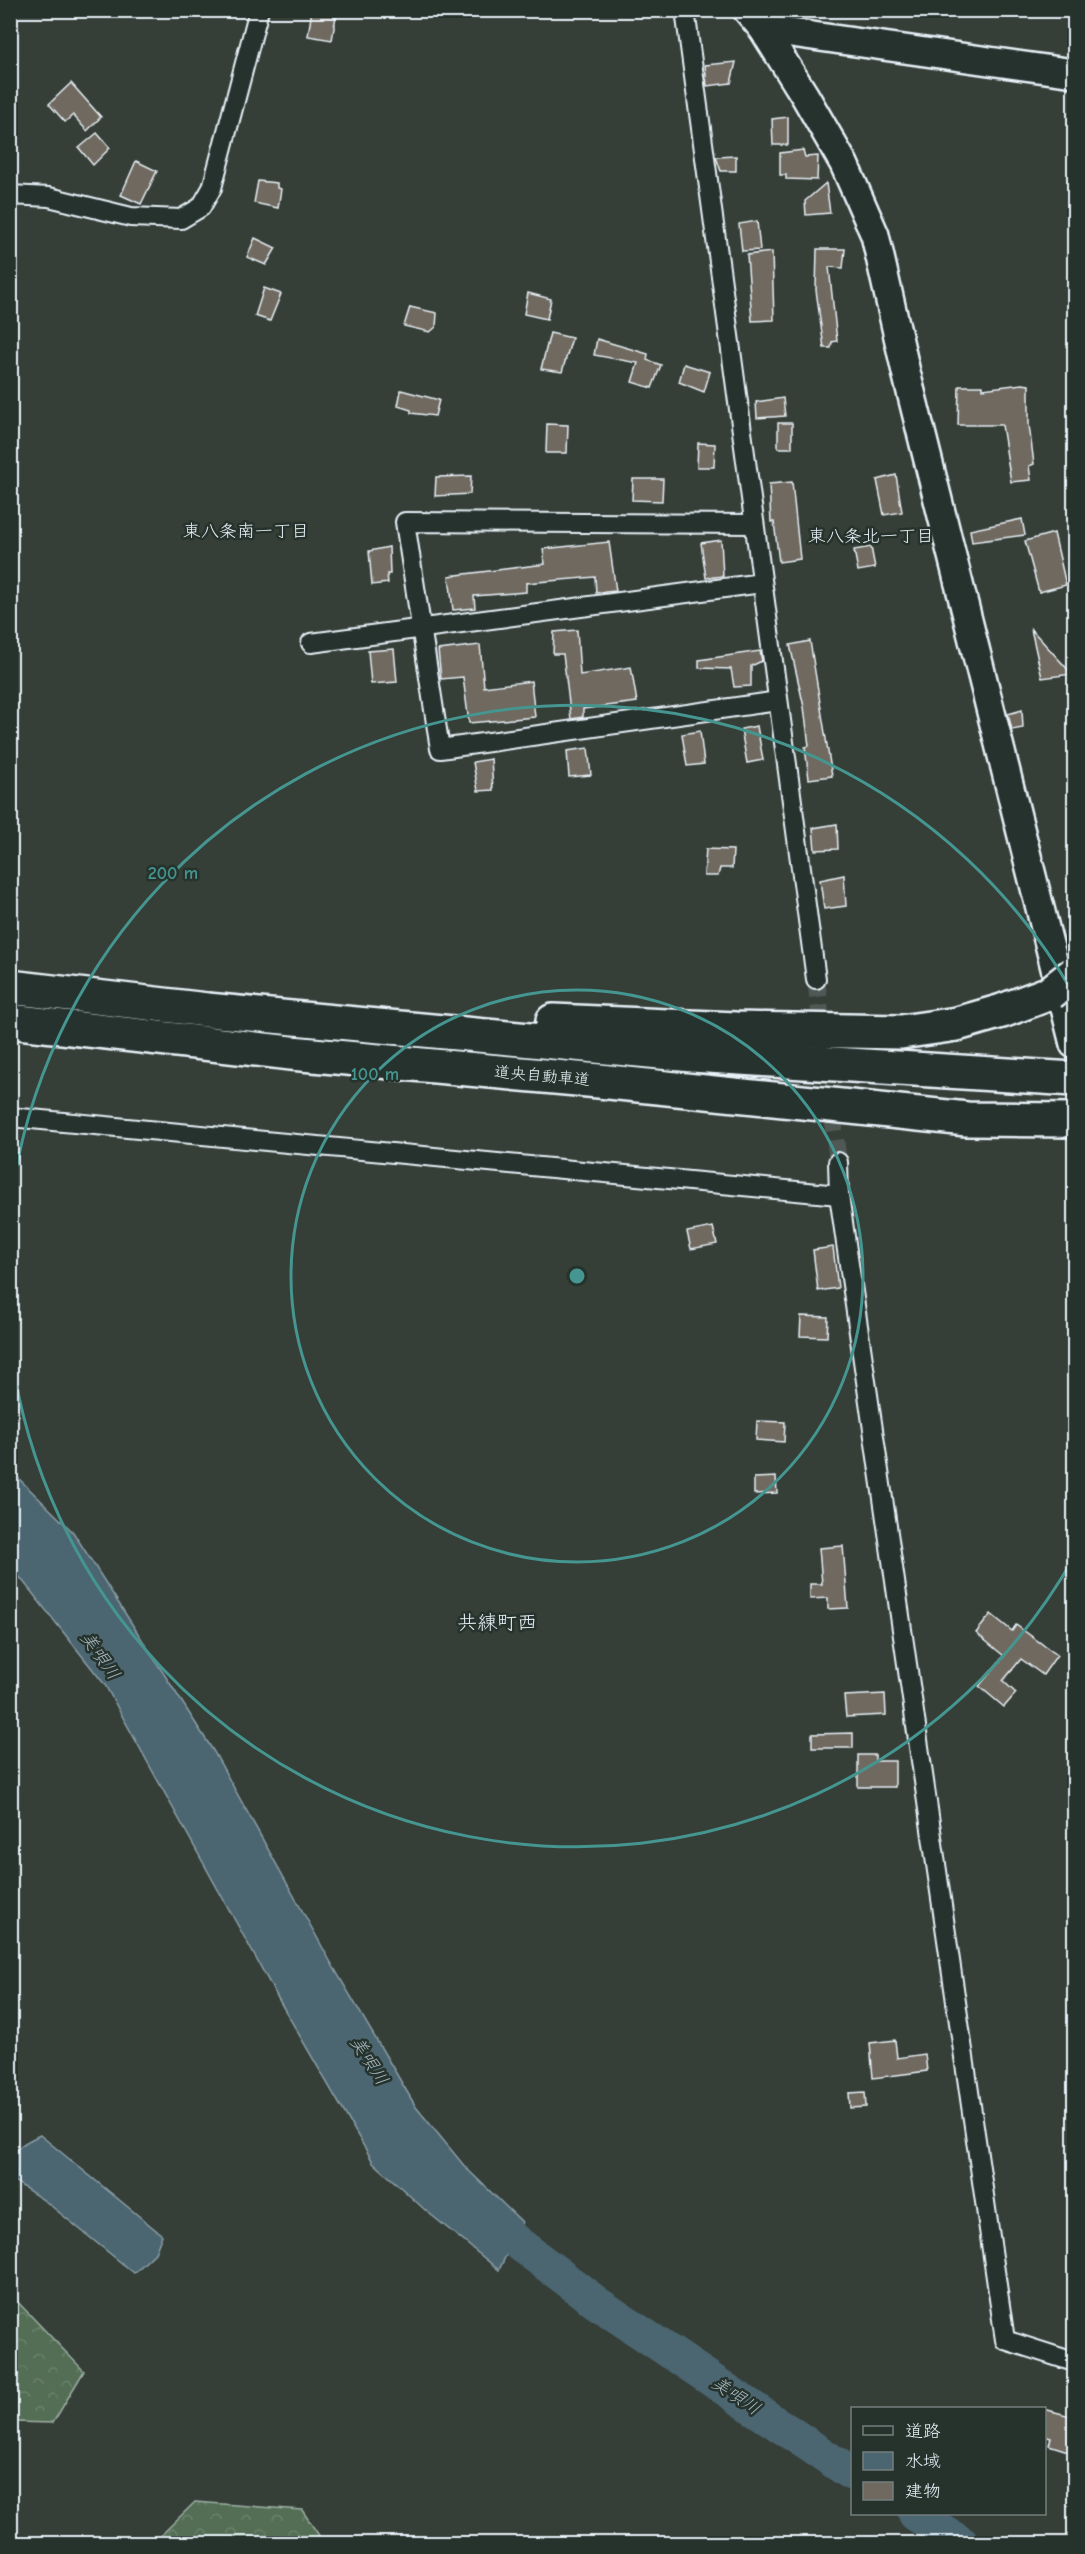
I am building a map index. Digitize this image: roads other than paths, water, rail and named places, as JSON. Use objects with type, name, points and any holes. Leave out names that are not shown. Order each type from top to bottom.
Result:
[{"type":"highway","points":[[207,1010],[413,1015],[736,1029],[901,1032],[957,1024],[1002,1011],[1062,983]]},
{"type":"highway","name":"道央自動車道","points":[[10,987],[207,1010],[693,1055],[1072,1079]]},
{"type":"highway","name":"道央自動車道","points":[[10,1021],[291,1053],[599,1081],[967,1119],[1074,1120]]},
{"type":"highway","points":[[967,1119],[1074,1140]]},
{"type":"street","points":[[10,195],[49,197],[131,217],[181,219],[201,207],[212,188],[260,10]]},
{"type":"street","points":[[684,10],[816,979]]},
{"type":"street","points":[[755,20],[1074,73]]},
{"type":"street","points":[[755,20],[844,164],[874,235],[908,383],[1074,1044]]},
{"type":"street","points":[[754,524],[405,522],[440,750],[778,701]]},
{"type":"street","points":[[310,643],[762,583]]},
{"type":"street","points":[[10,1117],[839,1195]]},
{"type":"street","points":[[838,1162],[839,1195],[1005,2340],[1074,2362]]},
{"type":"water","points":[[10,1470],[73,1532],[214,1752],[334,1968],[416,2107],[466,2168],[522,2222],[499,2270],[424,2209],[373,2162],[279,2000],[105,1685],[11,1566]]},
{"type":"water","points":[[40,2135],[162,2235],[155,2253],[134,2273],[45,2201],[11,2179],[13,2156],[16,2151]]},
{"type":"waterway","name":"美唄川","points":[[479,2208],[497,2227],[597,2303],[851,2473]]},
{"type":"waterway","name":"美唄川","points":[[917,2515],[963,2544]]},
{"type":"tunnel","points":[[816,979],[838,1162]]},
{"type":"district","name":"東八条南一丁目","points":[[246,531]]},
{"type":"district","name":"東八条北一丁目","points":[[871,536]]},
{"type":"district","name":"共練町西","points":[[497,1622]]}]
